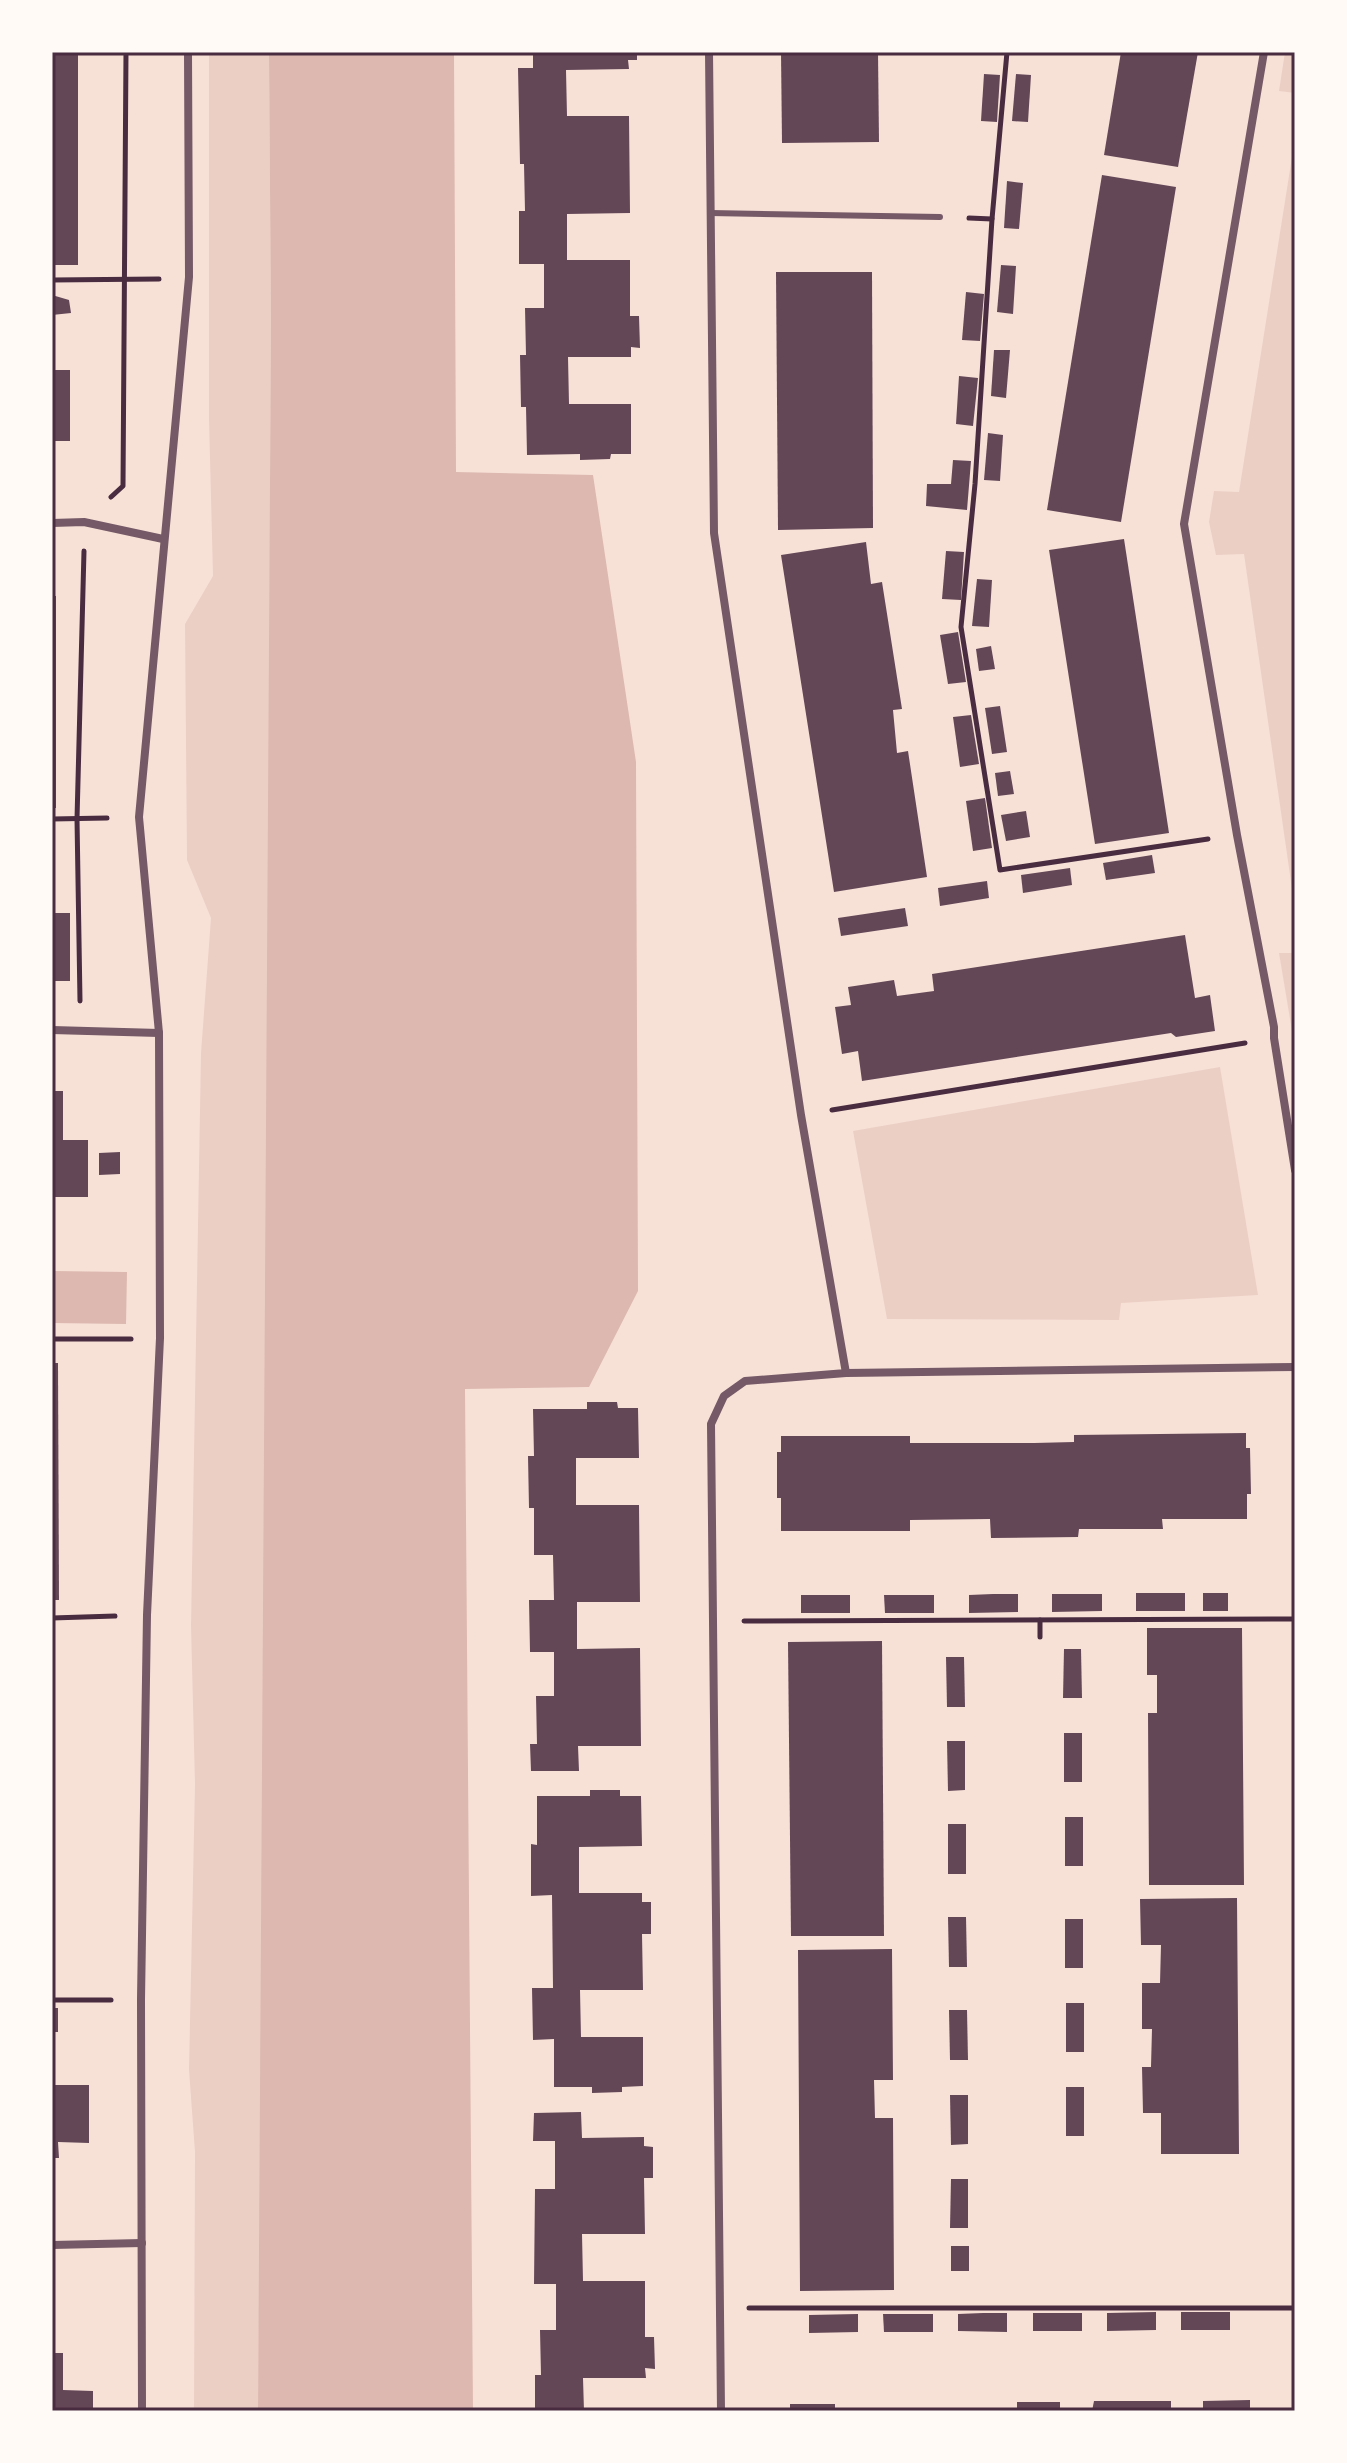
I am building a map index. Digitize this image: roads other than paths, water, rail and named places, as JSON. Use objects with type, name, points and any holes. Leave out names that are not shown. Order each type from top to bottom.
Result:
[{"type":"street","points":[[142,2411],[141,2000],[147,1615],[160,1338],[159,1033],[139,817],[189,277],[188,52]]},
{"type":"street","points":[[709,52],[714,533],[801,1115],[846,1373]]},
{"type":"street","points":[[1264,52],[1184,524],[1237,835],[1274,1027],[1295,1170]]},
{"type":"street","points":[[52,523],[84,522],[163,539]]},
{"type":"street","points":[[52,1030],[159,1033]]},
{"type":"street","points":[[721,2411],[711,1424],[724,1396],[745,1381],[846,1373],[1295,1367]]},
{"type":"street","points":[[52,2245],[142,2243]]},
{"type":"lane","points":[[710,213],[940,217]]}]
